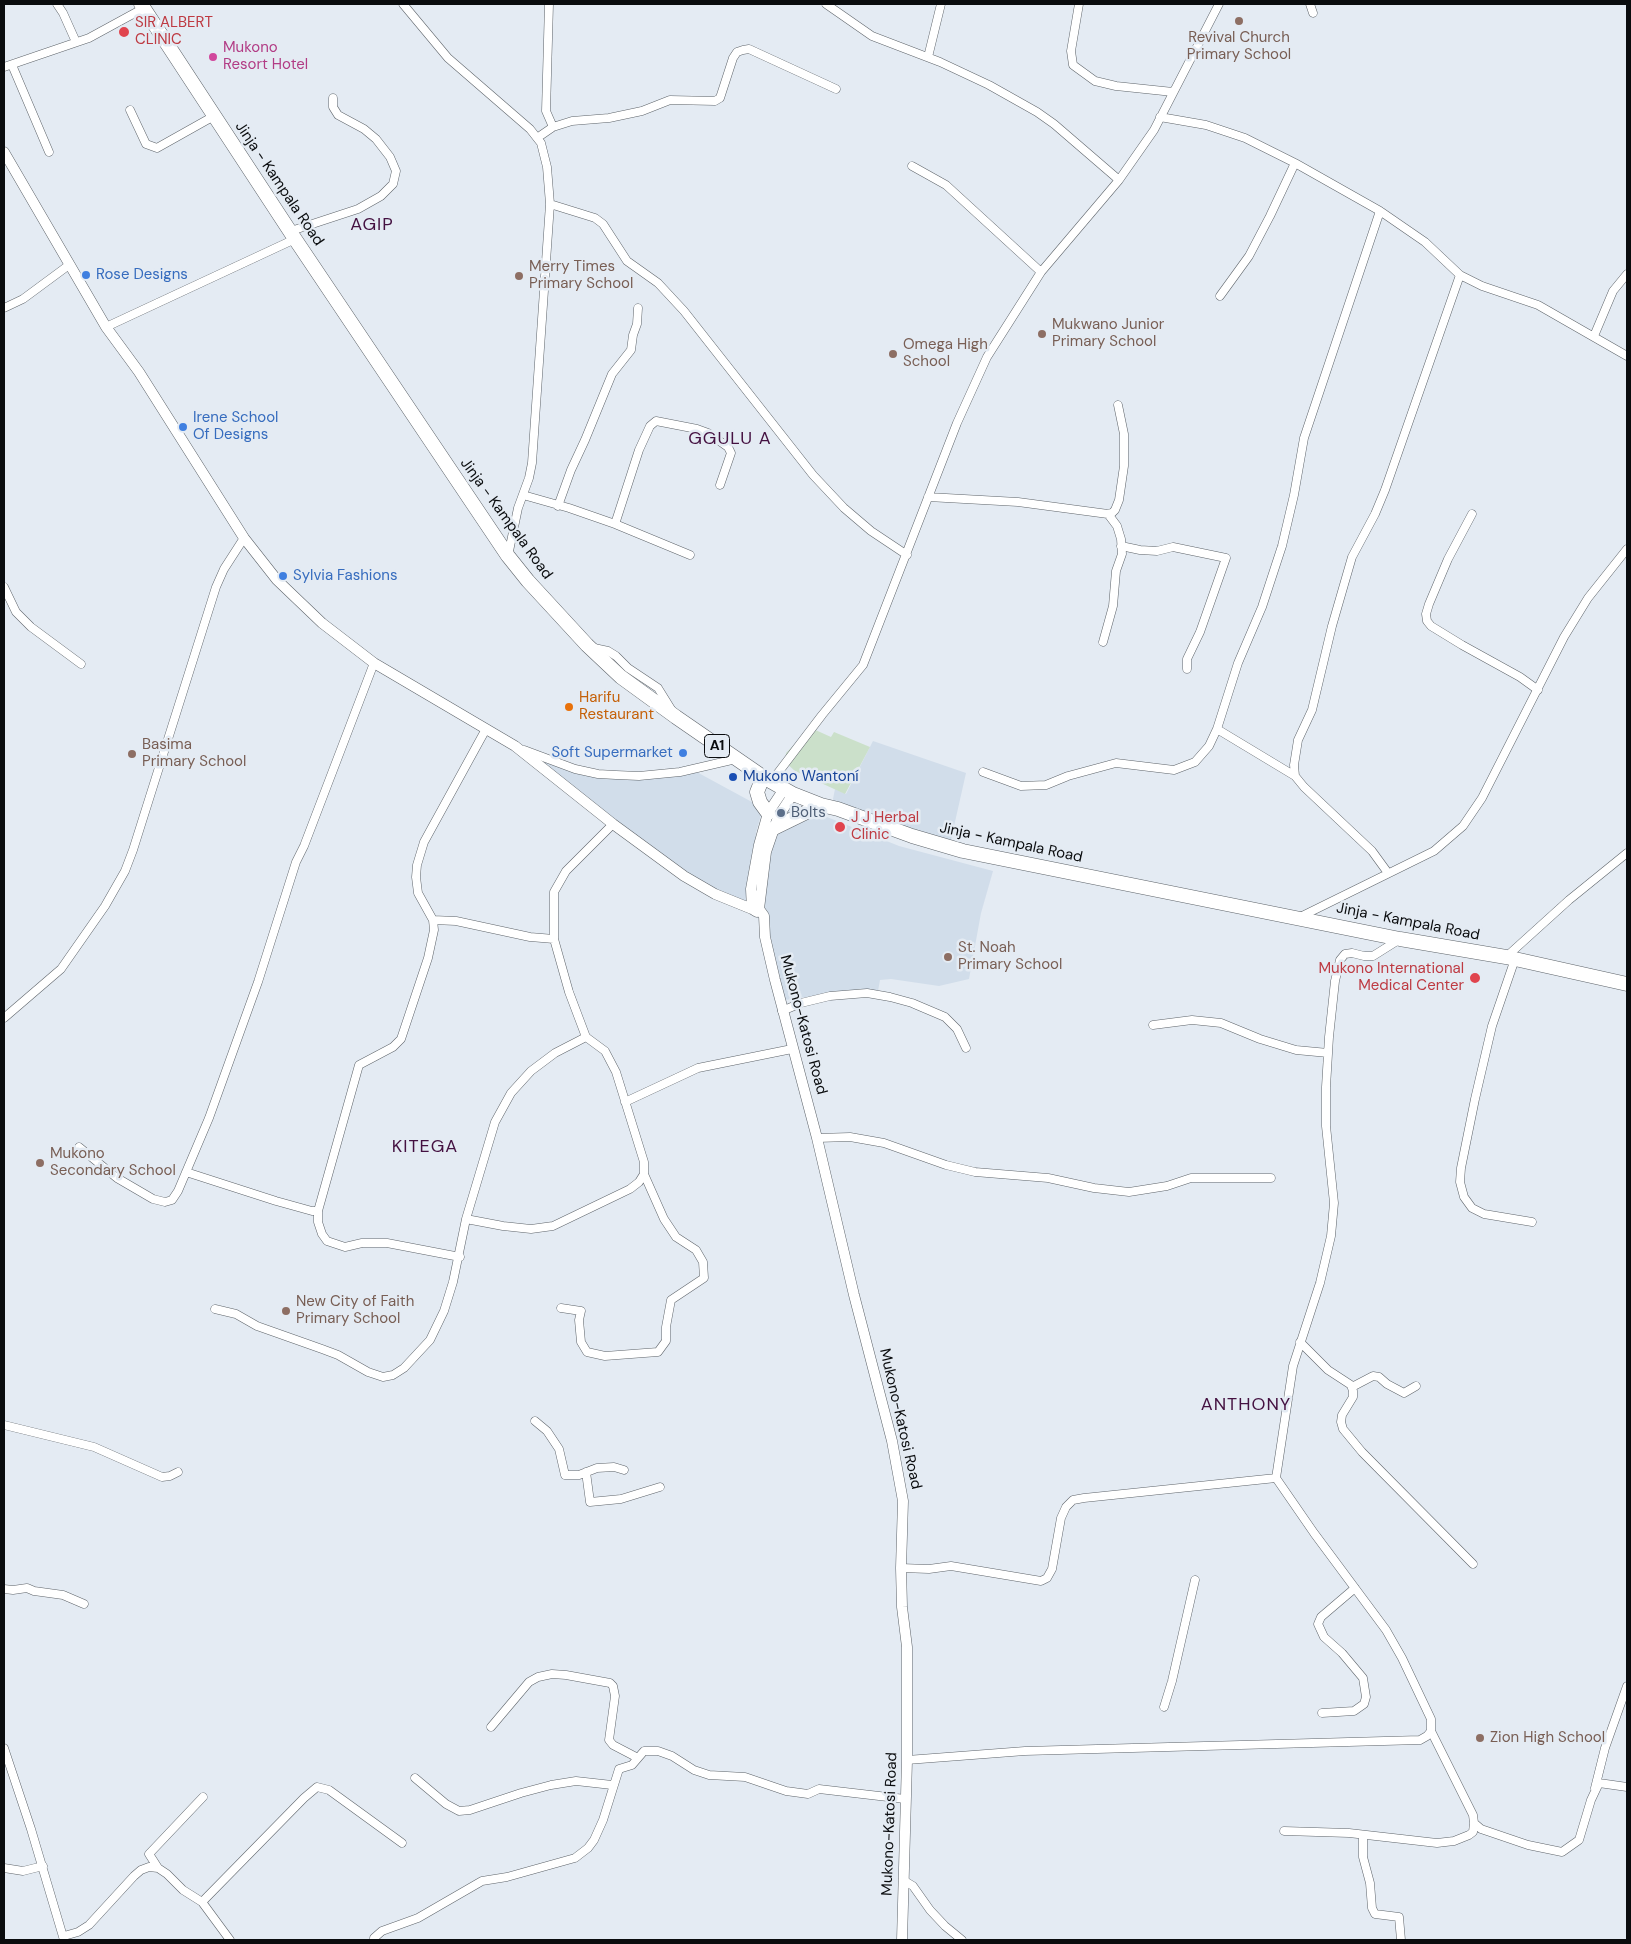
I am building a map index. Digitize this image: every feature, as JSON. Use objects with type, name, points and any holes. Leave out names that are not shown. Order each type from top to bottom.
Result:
[{"type":"highway","name":"Jinja - Kampala Road","points":[[145,5],[214,116],[508,556],[552,608],[587,645],[622,677],[676,717],[767,779],[789,792],[821,805],[963,851],[1400,939],[1510,958],[1627,984]]},
{"type":"highway","points":[[767,779],[757,792],[760,802],[768,813]]},
{"type":"highway","points":[[774,828],[821,805]]},
{"type":"main road","points":[[4,152],[106,327],[139,372],[244,538],[277,580],[322,623],[374,663],[515,746],[613,824],[684,876],[716,894],[758,912]]},
{"type":"main road","points":[[758,912],[751,888],[768,813],[789,792]]},
{"type":"main road","points":[[758,912],[763,862],[778,817],[789,792]]},
{"type":"main road","name":"Mukono-Katosi Road","points":[[758,912],[782,1011],[817,1138],[854,1295],[892,1441],[903,1501],[901,1568],[902,1607],[907,1647],[907,1760],[902,1940]]},
{"type":"street","points":[[57,4],[76,42]]},
{"type":"street","points":[[403,4],[448,58],[530,129],[541,142],[546,167],[550,204],[532,462],[529,478],[518,508],[508,556]]},
{"type":"street","points":[[549,4],[546,111],[552,127]]},
{"type":"street","points":[[826,4],[872,36],[928,57],[989,85],[1037,112],[1054,124],[1119,180]]},
{"type":"street","points":[[928,57],[941,4]]},
{"type":"street","points":[[1079,4],[1071,52],[1073,65],[1095,81],[1116,86],[1173,92]]},
{"type":"street","points":[[767,779],[863,665],[928,497],[987,357],[1041,272],[1119,180],[1154,130],[1219,4]]},
{"type":"street","points":[[1310,4],[1313,13]]},
{"type":"street","points":[[49,152],[8,66],[90,38],[113,26],[145,5]]},
{"type":"street","points":[[537,138],[552,127],[572,121],[609,118],[642,111],[670,100],[715,101],[720,98],[733,58],[737,52],[749,49],[836,89]]},
{"type":"street","points":[[106,327],[293,235],[358,209],[381,196],[393,184],[396,171],[390,157],[376,139],[364,129],[338,115],[334,107],[333,98]]},
{"type":"street","points":[[130,110],[146,144],[156,148],[214,116]]},
{"type":"street","points":[[1160,117],[1206,125],[1245,138],[1295,163],[1380,211],[1424,242],[1460,275],[1482,286],[1538,305],[1627,356]]},
{"type":"street","points":[[1220,296],[1249,256],[1295,163]]},
{"type":"street","points":[[912,166],[946,185],[1041,272]]},
{"type":"street","points":[[550,204],[595,218],[603,224],[627,261],[658,284],[684,311],[813,475],[844,508],[871,532],[907,555]]},
{"type":"street","points":[[983,772],[1021,786],[1046,785],[1068,776],[1116,763],[1174,770],[1195,762],[1209,746],[1238,663],[1262,607],[1282,546],[1294,495],[1304,438],[1380,211]]},
{"type":"street","points":[[4,308],[23,299],[69,265]]},
{"type":"street","points":[[1594,336],[1613,291],[1627,274]]},
{"type":"street","points":[[1295,776],[1294,765],[1298,740],[1312,710],[1332,626],[1352,557],[1375,514],[1385,490],[1460,275]]},
{"type":"street","points":[[558,506],[571,470],[612,374],[632,350],[638,308]]},
{"type":"street","points":[[928,497],[1018,502],[1108,514],[1115,510],[1119,500],[1124,466],[1124,434],[1118,405]]},
{"type":"street","points":[[615,524],[639,450],[650,426],[656,421],[697,429],[708,433],[728,447],[732,454],[720,486]]},
{"type":"street","points":[[523,495],[615,524],[690,555]]},
{"type":"street","points":[[1103,642],[1113,606],[1114,587],[1122,554],[1117,526],[1108,514]]},
{"type":"street","points":[[1472,514],[1448,559],[1429,604],[1426,614],[1427,621],[1431,626],[1520,677],[1538,690]]},
{"type":"street","points":[[4,1018],[61,969],[105,906],[124,871],[133,850],[216,587],[224,569],[244,538]]},
{"type":"street","points":[[1121,546],[1156,551],[1173,547],[1226,558],[1200,632],[1187,659],[1187,669]]},
{"type":"street","points":[[1298,918],[1434,851],[1463,826],[1482,798],[1575,618],[1627,549]]},
{"type":"street","points":[[4,587],[16,612],[31,627],[80,664]]},
{"type":"street","points":[[79,1147],[117,1178],[153,1199],[165,1202],[172,1200],[209,1118],[258,982],[296,862],[304,846],[374,663]]},
{"type":"street","points":[[460,1257],[387,1243],[362,1243],[345,1247],[328,1241],[322,1234],[318,1222],[318,1211],[360,1065],[393,1047],[401,1039],[428,958],[433,937],[433,920],[418,893],[417,865],[424,842],[486,729]]},
{"type":"street","points":[[1216,729],[1295,776],[1320,803],[1372,851],[1388,873]]},
{"type":"street","points":[[515,746],[575,769],[639,776],[680,772],[737,759]]},
{"type":"street","points":[[561,1308],[581,1311],[579,1320],[581,1342],[587,1352],[605,1356],[658,1352],[666,1341],[666,1327],[671,1300],[704,1278],[703,1262],[696,1250],[676,1237],[664,1219],[644,1174],[644,1162],[616,1072],[605,1051],[586,1036],[569,992],[554,939],[554,892],[559,880],[613,824]]},
{"type":"street","points":[[1532,1222],[1484,1214],[1472,1208],[1464,1197],[1460,1182],[1461,1168],[1492,1026],[1510,958],[1569,900],[1627,853]]},
{"type":"street","points":[[433,920],[456,921],[530,937],[554,939]]},
{"type":"street","points":[[1284,1831],[1362,1835],[1436,1843],[1454,1840],[1473,1832],[1473,1815],[1431,1731],[1430,1719],[1402,1658],[1386,1630],[1276,1478],[1293,1366],[1320,1284],[1331,1236],[1334,1203],[1326,1126],[1328,1053],[1335,981],[1340,960],[1345,954],[1373,956],[1400,939]]},
{"type":"street","points":[[782,1011],[801,1003],[830,996],[867,993],[890,997],[912,1003],[944,1017],[957,1029],[966,1048]]},
{"type":"street","points":[[1153,1026],[1192,1020],[1221,1023],[1260,1039],[1296,1050],[1328,1053]]},
{"type":"street","points":[[215,1308],[236,1314],[257,1326],[338,1355],[368,1372],[383,1377],[393,1375],[413,1360],[430,1340],[444,1311],[460,1257],[466,1219],[495,1122],[511,1093],[537,1066],[555,1052],[586,1036]]},
{"type":"street","points":[[625,1102],[698,1068],[792,1049]]},
{"type":"street","points":[[817,1138],[850,1137],[884,1144],[946,1165],[975,1172],[1048,1178],[1094,1188],[1129,1192],[1166,1186],[1191,1178],[1271,1178]]},
{"type":"street","points":[[186,1172],[276,1201],[318,1211]]},
{"type":"street","points":[[466,1219],[531,1229],[553,1226],[630,1189],[639,1182],[644,1174]]},
{"type":"street","points":[[1300,1342],[1323,1366],[1346,1381],[1352,1388],[1352,1397],[1342,1415],[1343,1429],[1362,1452],[1473,1564]]},
{"type":"street","points":[[1352,1388],[1373,1376],[1379,1377],[1386,1384],[1404,1393],[1416,1386]]},
{"type":"street","points":[[535,1421],[546,1431],[559,1449],[565,1476],[579,1475],[597,1468],[614,1467],[624,1470]]},
{"type":"street","points":[[4,1425],[94,1448],[162,1477],[178,1472]]},
{"type":"street","points":[[586,1472],[590,1502],[621,1499],[660,1487]]},
{"type":"street","points":[[901,1568],[929,1569],[951,1566],[1041,1581],[1048,1578],[1052,1569],[1061,1518],[1066,1507],[1073,1500],[1276,1478]]},
{"type":"street","points":[[1164,1707],[1172,1681],[1195,1580]]},
{"type":"street","points":[[4,1589],[27,1588],[34,1591],[63,1595],[84,1604]]},
{"type":"street","points":[[1322,1712],[1354,1711],[1364,1704],[1366,1697],[1363,1678],[1342,1653],[1324,1636],[1318,1624],[1321,1617],[1354,1588]]},
{"type":"street","points":[[491,1727],[529,1682],[538,1677],[552,1674],[566,1675],[610,1683],[613,1686],[615,1696],[609,1740],[613,1745],[638,1758]]},
{"type":"street","points":[[1474,1823],[1480,1829],[1528,1846],[1562,1852],[1579,1840],[1595,1790],[1604,1748],[1627,1686]]},
{"type":"street","points":[[907,1760],[1025,1751],[1420,1740],[1431,1731]]},
{"type":"street","points":[[4,1748],[43,1866],[64,1938],[89,1925],[141,1870],[149,1867],[158,1868]]},
{"type":"street","points":[[374,1940],[382,1931],[418,1918],[482,1881],[507,1877],[575,1858],[588,1848],[594,1840],[603,1820],[612,1785],[619,1769],[632,1765],[644,1751],[658,1751],[672,1756],[694,1770],[709,1776],[745,1777],[786,1791],[808,1794],[818,1789],[905,1798]]},
{"type":"street","points":[[415,1778],[446,1804],[459,1811],[470,1810],[551,1785],[576,1781],[612,1785]]},
{"type":"street","points":[[1595,1790],[1599,1784],[1627,1787]]},
{"type":"street","points":[[202,1902],[317,1787],[328,1790],[402,1843]]},
{"type":"street","points":[[203,1797],[149,1854],[158,1868],[183,1890],[202,1902],[230,1940]]},
{"type":"street","points":[[1362,1835],[1372,1908],[1375,1914],[1399,1917],[1401,1940]]},
{"type":"street","points":[[4,1868],[23,1871],[43,1866]]},
{"type":"street","points":[[903,1880],[913,1886],[930,1910],[962,1940]]},
{"type":"shaded area","points":[[873,741],[966,773],[950,844],[835,804],[833,799],[835,789],[846,794]]},
{"type":"shaded area","points":[[528,755],[595,774],[655,775],[693,770],[763,808],[756,832],[751,909],[680,872]]},
{"type":"shaded area","points":[[788,807],[807,809],[899,846],[993,871],[981,913],[969,979],[939,986],[891,979],[880,980],[878,991],[855,990],[778,1001],[763,913],[776,813]]},
{"type":"green space","points":[[811,728],[831,737],[834,732],[870,747],[845,794],[795,771],[785,762],[786,753]]},
{"type":"place","name":"Revival Church Primary School","points":[[1239,21]]},
{"type":"place","name":"SIR ALBERT CLINIC","points":[[124,32]]},
{"type":"place","name":"Mukono Resort Hotel","points":[[213,57]]},
{"type":"place","name":"Rose Designs","points":[[86,275]]},
{"type":"place","name":"Merry Times Primary School","points":[[519,276]]},
{"type":"place","name":"Mukwano Junior Primary School","points":[[1042,334]]},
{"type":"place","name":"Omega High School","points":[[893,354]]},
{"type":"place","name":"Irene School Of Designs","points":[[183,427]]},
{"type":"place","name":"Sylvia Fashions","points":[[283,576]]},
{"type":"place","name":"Harifu Restaurant","points":[[569,707]]},
{"type":"place","name":"Soft Supermarket","points":[[683,753]]},
{"type":"place","name":"Basima Primary School","points":[[132,754]]},
{"type":"place","name":"Mukono Wantoní","points":[[733,777]]},
{"type":"place","name":"Bolts","points":[[781,813]]},
{"type":"place","name":"J J Herbal Clinic","points":[[840,827]]},
{"type":"place","name":"St. Noah Primary School","points":[[948,957]]},
{"type":"place","name":"Mukono International Medical Center","points":[[1475,978]]},
{"type":"place","name":"Mukono Secondary School","points":[[40,1163]]},
{"type":"place","name":"New City of Faith Primary School","points":[[286,1311]]},
{"type":"place","name":"Zion High School","points":[[1480,1738]]},
{"type":"district","name":"AGIP","points":[[372,225]]},
{"type":"district","name":"GGULU A","points":[[730,439]]},
{"type":"district","name":"KITEGA","points":[[425,1147]]},
{"type":"district","name":"ANTHONY","points":[[1246,1405]]}]
